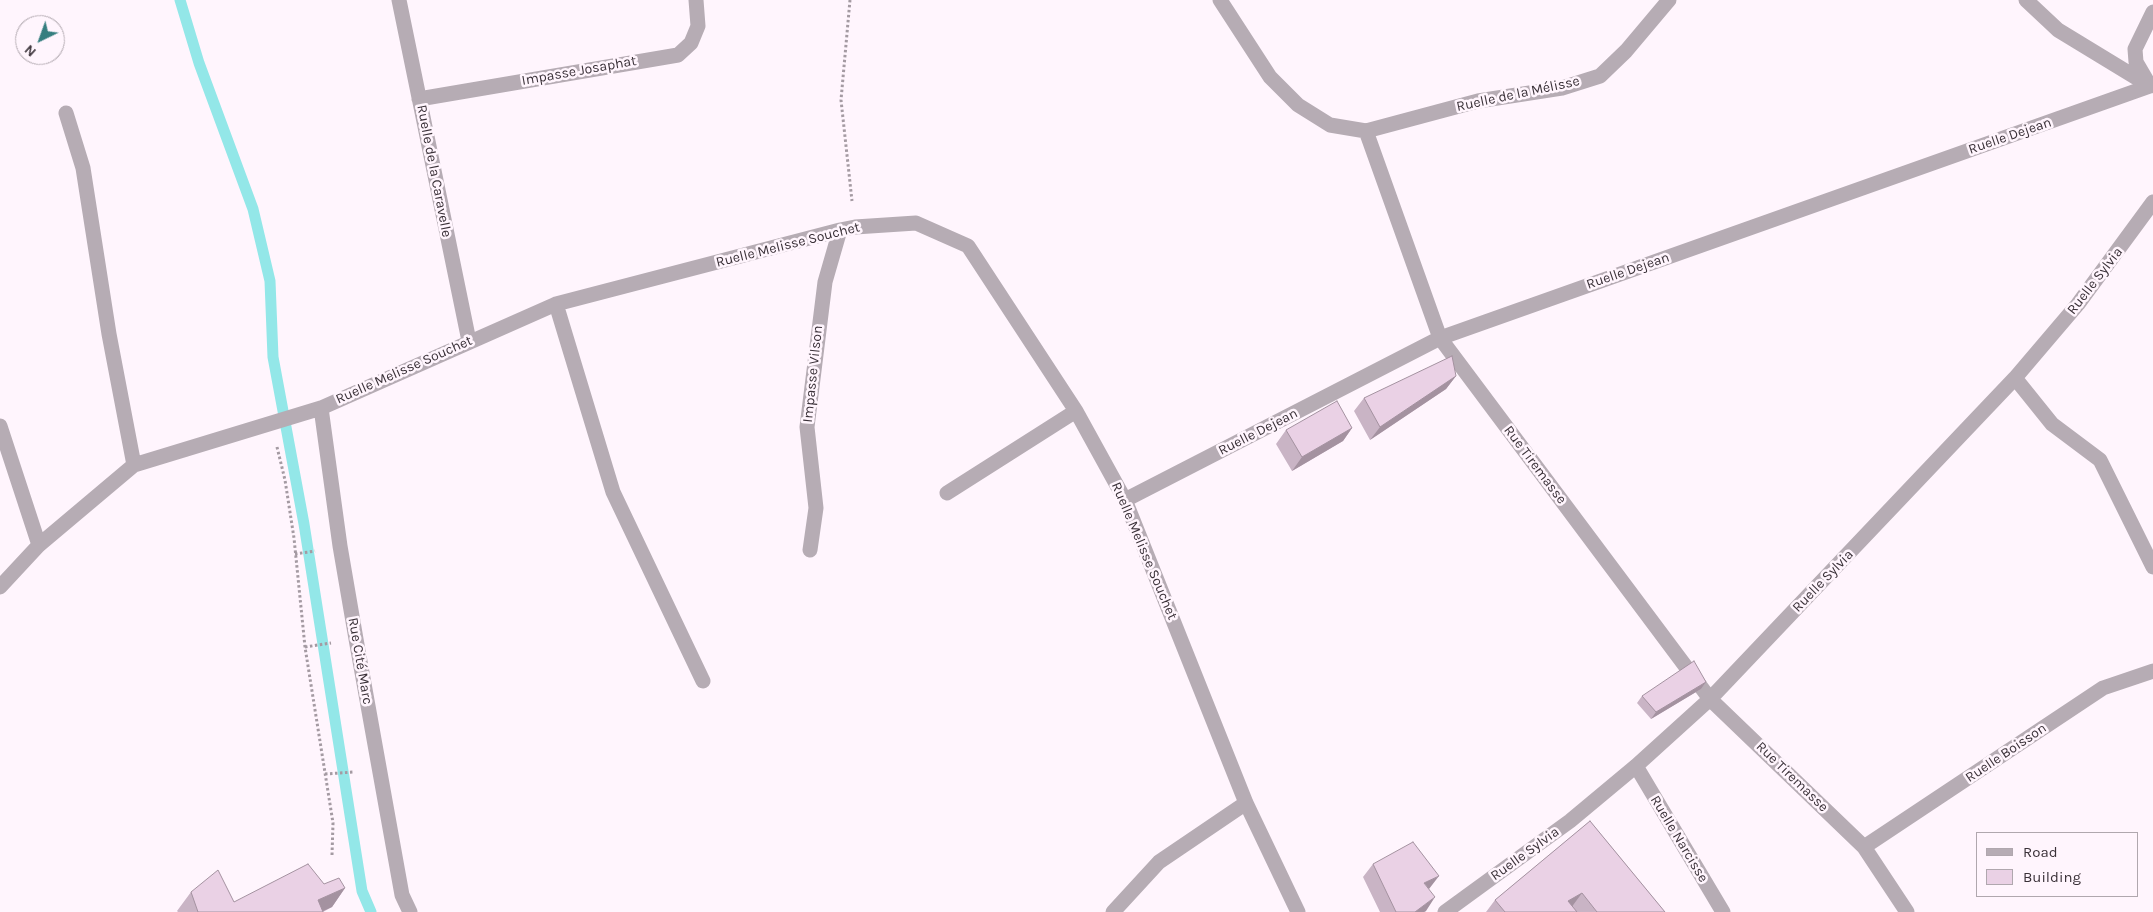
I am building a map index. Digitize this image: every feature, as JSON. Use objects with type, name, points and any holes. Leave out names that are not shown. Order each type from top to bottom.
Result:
[{"type":"street","name":"Ruelle de la Caravelle","points":[[399,0],[469,341]]},
{"type":"street","name":"Impasse Josaphat","points":[[419,99],[678,55],[691,43],[698,26],[696,0]]},
{"type":"street","points":[[1220,0],[1270,77],[1298,105],[1330,125],[1366,131]]},
{"type":"street","name":"Ruelle de la Mélisse","points":[[1366,131],[1478,102],[1562,88],[1600,76],[1626,51],[1669,0]]},
{"type":"street","points":[[2026,0],[2058,30],[2152,87]]},
{"type":"street","points":[[2152,87],[2136,62],[2135,48],[2153,12]]},
{"type":"street","name":"Ruelle Dejean","points":[[1125,500],[1440,338],[2152,87]]},
{"type":"street","points":[[66,113],[83,168],[109,334],[134,465]]},
{"type":"street","name":"Rue Tiremasse","points":[[1366,131],[1440,338],[1710,699],[1864,847],[1907,912]]},
{"type":"street","name":"Ruelle Sylvia","points":[[1445,912],[1570,821],[1636,766],[1710,699],[2015,378],[2078,304],[2153,202]]},
{"type":"street","name":"Ruelle Melisse Souchet","points":[[0,587],[39,545],[134,465],[321,408],[556,304],[848,228],[916,223],[968,246],[1076,412],[1125,500],[1246,803],[1298,912]]},
{"type":"street","name":"Impasse Vilson","points":[[810,550],[816,508],[807,427],[825,282],[848,228]]},
{"type":"street","points":[[556,304],[613,492],[703,681]]},
{"type":"street","points":[[2015,378],[2052,424],[2100,460],[2153,567]]},
{"type":"street","name":"Rue Cité Marc","points":[[321,408],[340,546],[358,648],[402,894],[410,912]]},
{"type":"street","points":[[946,493],[1076,412]]},
{"type":"street","points":[[0,426],[39,545]]},
{"type":"street","name":"Ruelle Boisson","points":[[1864,847],[2103,688],[2153,671]]},
{"type":"street","name":"Ruelle Narcisse","points":[[1636,766],[1723,912]]},
{"type":"street","points":[[1113,912],[1159,862],[1246,803]]},
{"type":"path","points":[[848,228],[841,100],[850,0]]},
{"type":"path","points":[[271,422],[285,480],[294,538],[305,647],[333,824],[332,855]]},
{"type":"path","points":[[295,554],[318,550]]},
{"type":"path","points":[[305,647],[340,641]]},
{"type":"path","points":[[325,774],[361,771]]},
{"type":"building","points":[[1452,356],[1456,376],[1380,427],[1364,398]]},
{"type":"building","points":[[1337,401],[1352,428],[1302,457],[1286,430]]},
{"type":"building","points":[[1694,661],[1706,682],[1656,712],[1642,696]]},
{"type":"building","points":[[1590,821],[1665,912],[1597,912],[1582,893],[1568,901],[1577,912],[1505,912],[1495,900]]},
{"type":"building","points":[[1413,842],[1439,876],[1424,883],[1435,897],[1415,912],[1396,912],[1373,864]]},
{"type":"building","points":[[308,864],[324,884],[339,878],[345,888],[318,900],[323,912],[198,912],[191,892],[218,870],[234,902]]},
{"type":"waterway","points":[[180,0],[199,63],[253,209],[270,281],[273,357],[304,524],[362,891],[371,912]]}]
